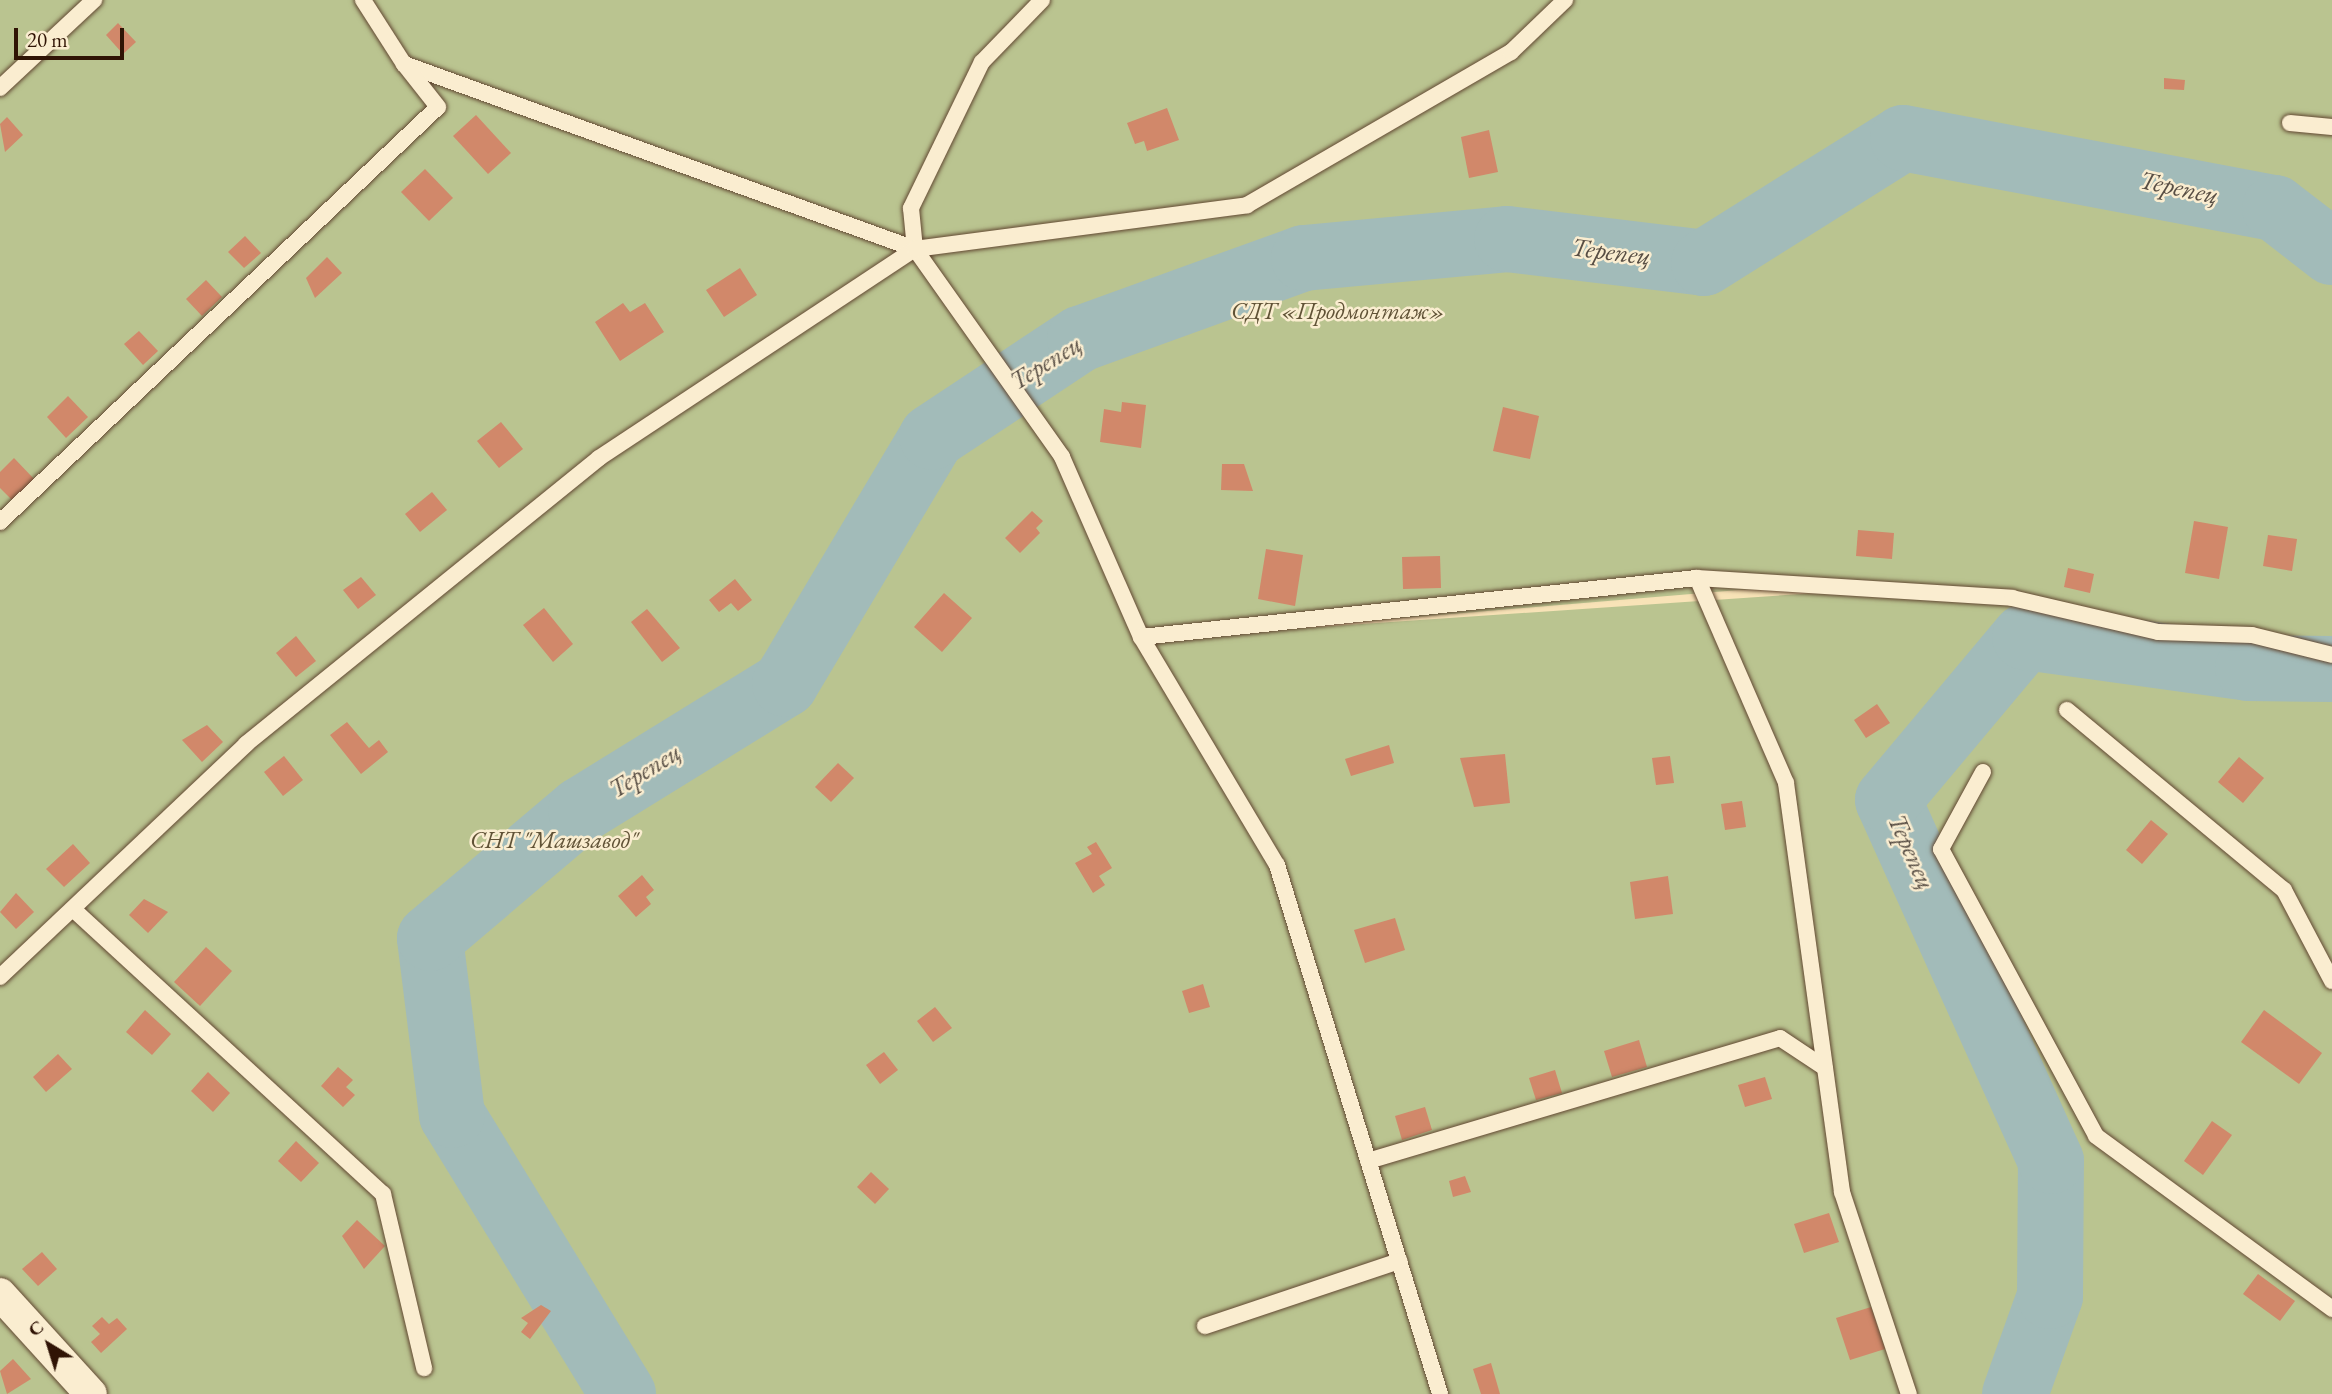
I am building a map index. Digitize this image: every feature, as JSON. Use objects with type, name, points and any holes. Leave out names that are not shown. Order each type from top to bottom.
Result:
[{"type":"street","points":[[0,1294],[91,1394]]},
{"type":"lane","points":[[0,88],[94,0]]},
{"type":"lane","points":[[0,522],[438,107],[404,64],[363,0]]},
{"type":"lane","points":[[1042,0],[982,62],[912,208],[915,249],[1062,457],[1141,637],[1276,865],[1440,1394]]},
{"type":"lane","points":[[0,977],[246,744],[599,458],[915,249],[1247,205],[1511,52],[1565,0]]},
{"type":"lane","points":[[404,64],[915,249]]},
{"type":"lane","points":[[2290,123],[2332,127]]},
{"type":"lane","points":[[1141,637],[1697,578],[2012,598],[2158,632],[2252,635],[2332,655]]},
{"type":"lane","points":[[1697,578],[1786,783],[1842,1192],[1909,1394]]},
{"type":"lane","points":[[2067,710],[2284,890],[2328,963],[2332,981]]},
{"type":"lane","points":[[1983,772],[1941,849],[2096,1136],[2332,1309]]},
{"type":"lane","points":[[73,909],[383,1194],[424,1368]]},
{"type":"lane","points":[[1368,1161],[1780,1038],[1825,1068]]},
{"type":"lane","points":[[1205,1326],[1399,1261]]},
{"type":"green space","name":"СНТ \"Машзавод\"","points":[[0,0],[2332,0],[2332,1394],[0,1394]],"holes":[[[1919,586],[1200,635],[1739,590]]]},
{"type":"building","points":[[118,23],[136,42],[123,54],[106,35]]},
{"type":"building","points":[[2164,78],[2185,80],[2184,90],[2164,89]]},
{"type":"building","points":[[1167,108],[1179,140],[1147,151],[1144,141],[1135,144],[1127,123]]},
{"type":"building","points":[[476,115],[511,153],[488,174],[453,136]]},
{"type":"building","points":[[7,117],[23,135],[5,152],[0,124]]},
{"type":"building","points":[[1489,130],[1498,172],[1469,178],[1461,137]]},
{"type":"building","points":[[425,169],[453,198],[429,221],[401,192]]},
{"type":"building","points":[[245,236],[261,253],[244,268],[228,252]]},
{"type":"building","points":[[327,257],[342,273],[315,298],[306,278]]},
{"type":"building","points":[[740,268],[757,295],[724,317],[706,290]]},
{"type":"building","points":[[206,280],[222,297],[202,316],[186,299]]},
{"type":"building","points":[[623,303],[630,312],[645,303],[664,332],[620,361],[595,322]]},
{"type":"building","points":[[139,331],[158,351],[143,365],[124,344]]},
{"type":"building","points":[[68,396],[88,417],[66,438],[47,417]]},
{"type":"building","points":[[1122,402],[1146,405],[1141,448],[1100,442],[1104,409],[1121,412]]},
{"type":"building","points":[[1503,407],[1539,416],[1530,459],[1493,451]]},
{"type":"building","points":[[501,422],[523,449],[499,468],[477,441]]},
{"type":"building","points":[[14,458],[35,480],[13,501],[0,488],[0,472]]},
{"type":"building","points":[[1222,464],[1244,464],[1253,491],[1221,490]]},
{"type":"building","points":[[432,492],[447,510],[420,532],[405,514]]},
{"type":"building","points":[[1032,511],[1043,521],[1036,528],[1040,533],[1020,553],[1005,538]]},
{"type":"building","points":[[2194,521],[2228,527],[2219,579],[2185,573]]},
{"type":"building","points":[[1858,530],[1894,533],[1892,559],[1856,556]]},
{"type":"building","points":[[2268,535],[2297,539],[2292,571],[2263,566]]},
{"type":"building","points":[[1266,549],[1303,555],[1295,606],[1258,599]]},
{"type":"building","points":[[1440,556],[1441,588],[1403,589],[1402,557]]},
{"type":"building","points":[[2068,568],[2094,574],[2090,593],[2064,587]]},
{"type":"building","points":[[361,577],[376,595],[358,609],[343,590]]},
{"type":"building","points":[[735,579],[752,600],[738,611],[731,603],[719,612],[709,600]]},
{"type":"building","points":[[944,593],[972,618],[942,652],[914,627]]},
{"type":"building","points":[[544,608],[573,644],[553,662],[523,625]]},
{"type":"building","points":[[647,609],[680,648],[662,662],[631,622]]},
{"type":"building","points":[[296,636],[316,661],[296,677],[276,653]]},
{"type":"building","points":[[1877,704],[1890,723],[1866,738],[1854,720]]},
{"type":"building","points":[[347,722],[369,748],[379,740],[388,752],[361,774],[330,735]]},
{"type":"building","points":[[207,725],[223,742],[202,762],[182,740]]},
{"type":"building","points":[[1389,745],[1394,763],[1351,776],[1345,759]]},
{"type":"building","points":[[1505,754],[1510,803],[1474,807],[1460,758]]},
{"type":"building","points":[[284,756],[303,780],[283,796],[264,772]]},
{"type":"building","points":[[1670,756],[1674,783],[1656,785],[1652,758]]},
{"type":"building","points":[[2239,757],[2264,778],[2243,803],[2218,782]]},
{"type":"building","points":[[838,763],[854,778],[831,802],[815,787]]},
{"type":"building","points":[[1742,801],[1746,827],[1725,830],[1721,804]]},
{"type":"building","points":[[2151,820],[2168,834],[2142,864],[2126,850]]},
{"type":"building","points":[[1096,842],[1112,868],[1099,876],[1105,885],[1093,893],[1075,863],[1092,854],[1087,847]]},
{"type":"building","points":[[73,844],[90,863],[64,887],[46,869]]},
{"type":"building","points":[[642,875],[654,890],[646,897],[651,904],[636,917],[618,896]]},
{"type":"building","points":[[1668,876],[1673,914],[1635,919],[1630,882]]},
{"type":"building","points":[[16,893],[34,912],[16,929],[0,912]]},
{"type":"building","points":[[144,899],[168,912],[148,933],[129,915]]},
{"type":"building","points":[[1395,918],[1405,950],[1365,963],[1354,930]]},
{"type":"building","points":[[206,947],[232,971],[200,1006],[174,982]]},
{"type":"building","points":[[1203,984],[1210,1007],[1189,1013],[1182,991]]},
{"type":"building","points":[[935,1007],[952,1028],[933,1042],[917,1021]]},
{"type":"building","points":[[145,1010],[171,1034],[152,1055],[126,1032]]},
{"type":"building","points":[[2264,1010],[2322,1053],[2299,1084],[2241,1042]]},
{"type":"building","points":[[1639,1040],[1647,1067],[1612,1077],[1604,1051]]},
{"type":"building","points":[[884,1052],[898,1070],[880,1084],[866,1065]]},
{"type":"building","points":[[58,1054],[72,1069],[46,1092],[33,1077]]},
{"type":"building","points":[[338,1067],[353,1080],[346,1087],[355,1095],[343,1107],[321,1086]]},
{"type":"building","points":[[1555,1070],[1562,1093],[1536,1100],[1529,1078]]},
{"type":"building","points":[[208,1072],[230,1093],[213,1112],[191,1091]]},
{"type":"building","points":[[1765,1077],[1772,1099],[1745,1107],[1738,1085]]},
{"type":"building","points":[[1425,1107],[1432,1130],[1402,1140],[1395,1116]]},
{"type":"building","points":[[2212,1121],[2232,1135],[2203,1175],[2184,1161]]},
{"type":"building","points":[[296,1141],[319,1163],[301,1182],[278,1161]]},
{"type":"building","points":[[871,1172],[889,1189],[875,1204],[857,1187]]},
{"type":"building","points":[[1465,1176],[1471,1192],[1453,1197],[1449,1181]]},
{"type":"building","points":[[1829,1213],[1839,1242],[1804,1253],[1794,1224]]},
{"type":"building","points":[[357,1220],[385,1246],[364,1269],[342,1236]]},
{"type":"building","points":[[42,1252],[57,1269],[38,1286],[22,1269]]},
{"type":"building","points":[[2258,1274],[2295,1301],[2280,1321],[2243,1294]]},
{"type":"building","points":[[541,1305],[551,1311],[530,1339],[521,1332],[528,1323],[521,1318]]},
{"type":"building","points":[[1871,1307],[1885,1349],[1850,1360],[1836,1318]]},
{"type":"building","points":[[102,1317],[109,1324],[117,1318],[127,1329],[101,1353],[91,1342],[100,1334],[92,1326]]},
{"type":"building","points":[[13,1359],[31,1379],[7,1394],[0,1371]]},
{"type":"building","points":[[1491,1363],[1500,1394],[1481,1394],[1473,1369]]},
{"type":"waterway","name":"Терепец","points":[[623,1394],[452,1115],[430,938],[581,810],[785,684],[932,437],[1080,339],[1304,258],[1507,239],[1704,263],[1903,138],[2275,208],[2332,252]]},
{"type":"waterway","name":"Терепец","points":[[2015,1394],[2050,1296],[2051,1161],[1888,800],[2025,637],[2248,668],[2332,669]]},
{"type":"park label","name":"СДТ «Продмонтаж»","points":[[1338,311]]}]
